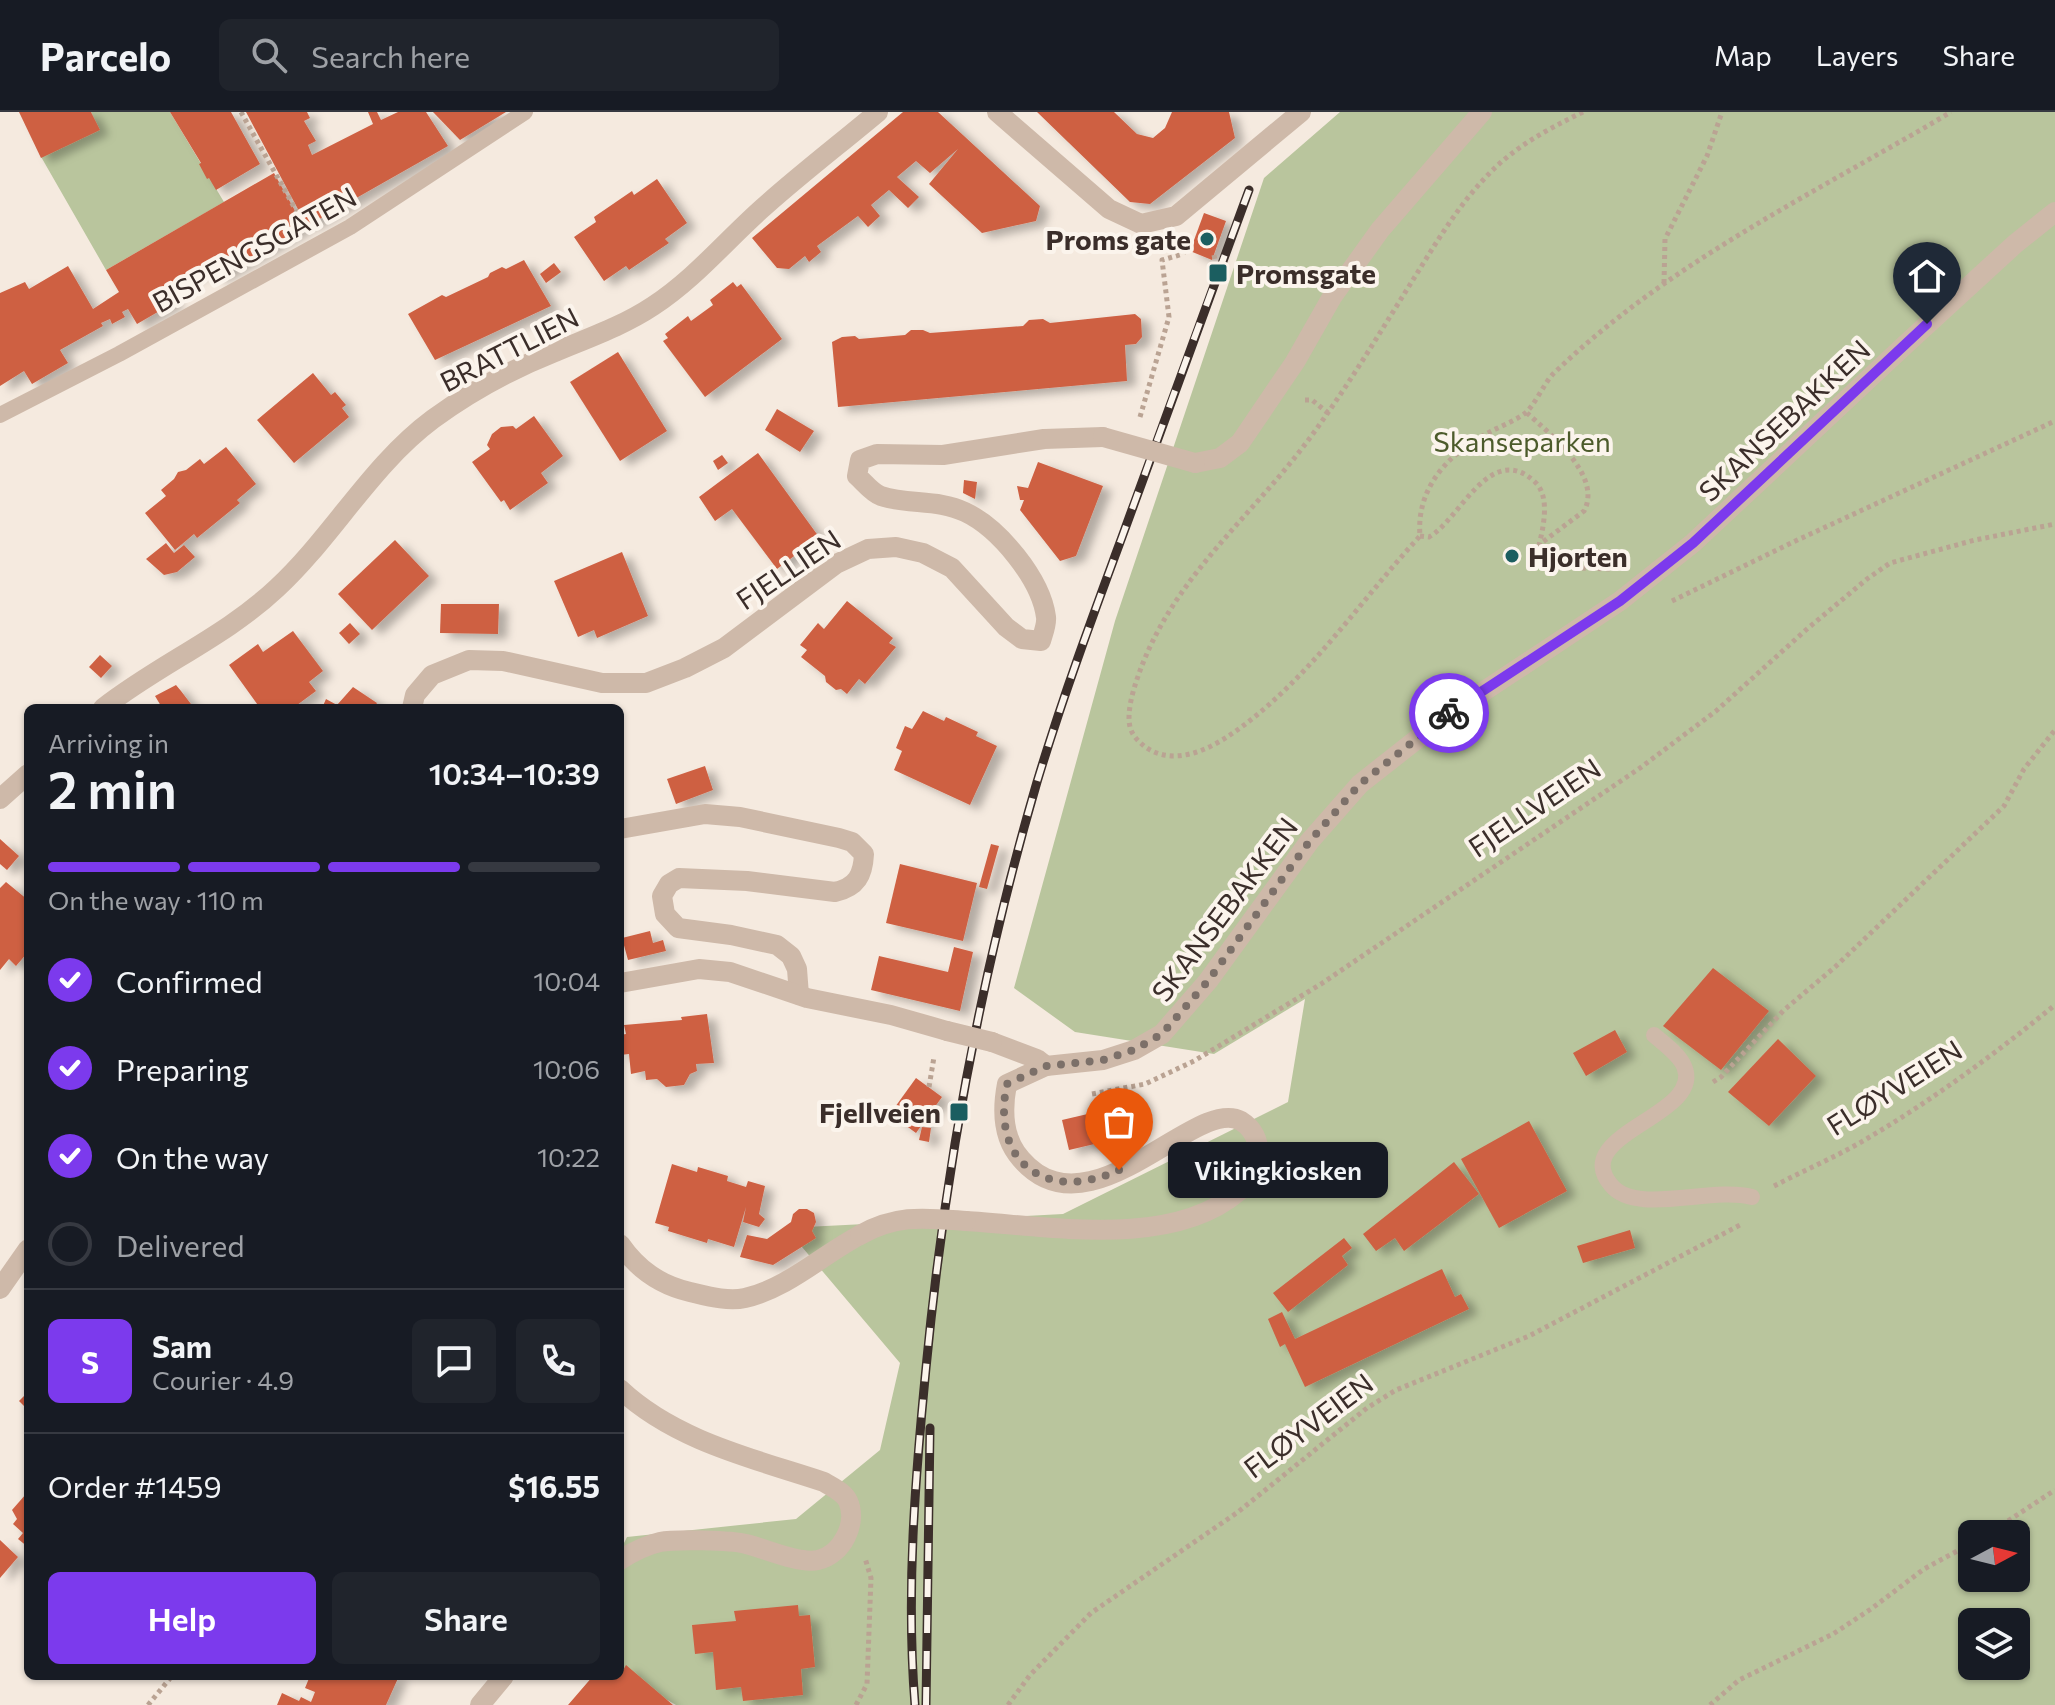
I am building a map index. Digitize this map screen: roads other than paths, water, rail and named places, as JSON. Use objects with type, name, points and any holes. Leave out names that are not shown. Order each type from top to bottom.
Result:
[{"type":"street","name":"BRATTLIEN","points":[[109,704],[156,670],[203,645],[246,616],[298,568],[403,445],[431,421],[478,389],[590,339],[652,307],[680,287],[764,207],[878,112]]},
{"type":"street","points":[[997,112],[1109,209],[1141,224],[1176,216],[1301,112]]},
{"type":"street","name":"FJELLIEN","points":[[413,704],[415,695],[432,675],[469,660],[503,661],[602,683],[646,683],[724,648],[836,564],[868,549],[896,547],[923,553],[952,568],[1006,627],[1022,639],[1041,641],[1047,619],[1036,588],[1019,559],[999,537],[965,512],[934,502],[878,495],[857,476],[860,460],[877,454],[943,455],[1044,439],[1103,437],[1195,463],[1220,458],[1240,443],[1295,362],[1332,297],[1380,230],[1482,112]]},
{"type":"street","name":"SKANSEBAKKEN","points":[[1046,1066],[1103,1060],[1134,1050],[1162,1034],[1208,981],[1309,842],[1360,784],[1445,717],[1620,601],[1693,543],[2015,244],[2055,212]]},
{"type":"street","points":[[0,799],[24,778]]},
{"type":"street","points":[[624,828],[705,814],[784,825],[852,842],[864,854],[863,868],[856,883],[847,889],[835,892],[747,881],[679,878],[669,884],[662,896],[665,914],[678,928],[777,945],[791,956],[797,969],[799,995]]},
{"type":"street","points":[[624,982],[699,969],[730,972],[799,995],[992,1042],[1037,1059],[1046,1066],[1007,1084],[1002,1108],[1005,1129],[1014,1152],[1033,1173],[1055,1182],[1076,1184],[1101,1178],[1137,1162],[1198,1127],[1224,1117],[1239,1119],[1252,1131],[1259,1145],[1259,1162],[1250,1182],[1230,1199],[1163,1226],[1125,1230],[904,1218],[880,1224],[779,1285],[744,1299],[715,1298],[666,1286],[643,1271],[624,1249]]},
{"type":"street","points":[[0,1289],[24,1255]]},
{"type":"street","points":[[624,1392],[698,1440],[824,1482],[848,1500],[850,1514],[847,1536],[840,1548],[822,1559],[809,1561],[741,1542],[660,1542],[624,1558]]},
{"type":"street","points":[[480,1705],[501,1680]]},
{"type":"lane","name":"BISPENGSGATEN","points":[[0,415],[119,354],[350,227],[525,112]]},
{"type":"lane","points":[[1654,1035],[1681,1060],[1687,1076],[1685,1085],[1670,1105],[1620,1137],[1609,1149],[1604,1175],[1621,1196],[1636,1200],[1718,1193],[1752,1197]]},
{"type":"railway","points":[[915,1705],[912,1578],[915,1494],[926,1368],[943,1219],[982,999],[1017,854],[1057,720],[1249,190]]},
{"type":"railway","points":[[926,1705],[930,1428]]},
{"type":"place","name":"Proms gate","points":[[1207,239]]},
{"type":"place","name":"Promsgate","points":[[1218,273]]},
{"type":"place","name":"Hjorten","points":[[1512,556]]},
{"type":"place","name":"Fjellveien","points":[[959,1112]]},
{"type":"place","name":"Vikingkiosken","points":[[1119,1170]]},
{"type":"park label","name":"Skanseparken","points":[[1522,441]]}]
